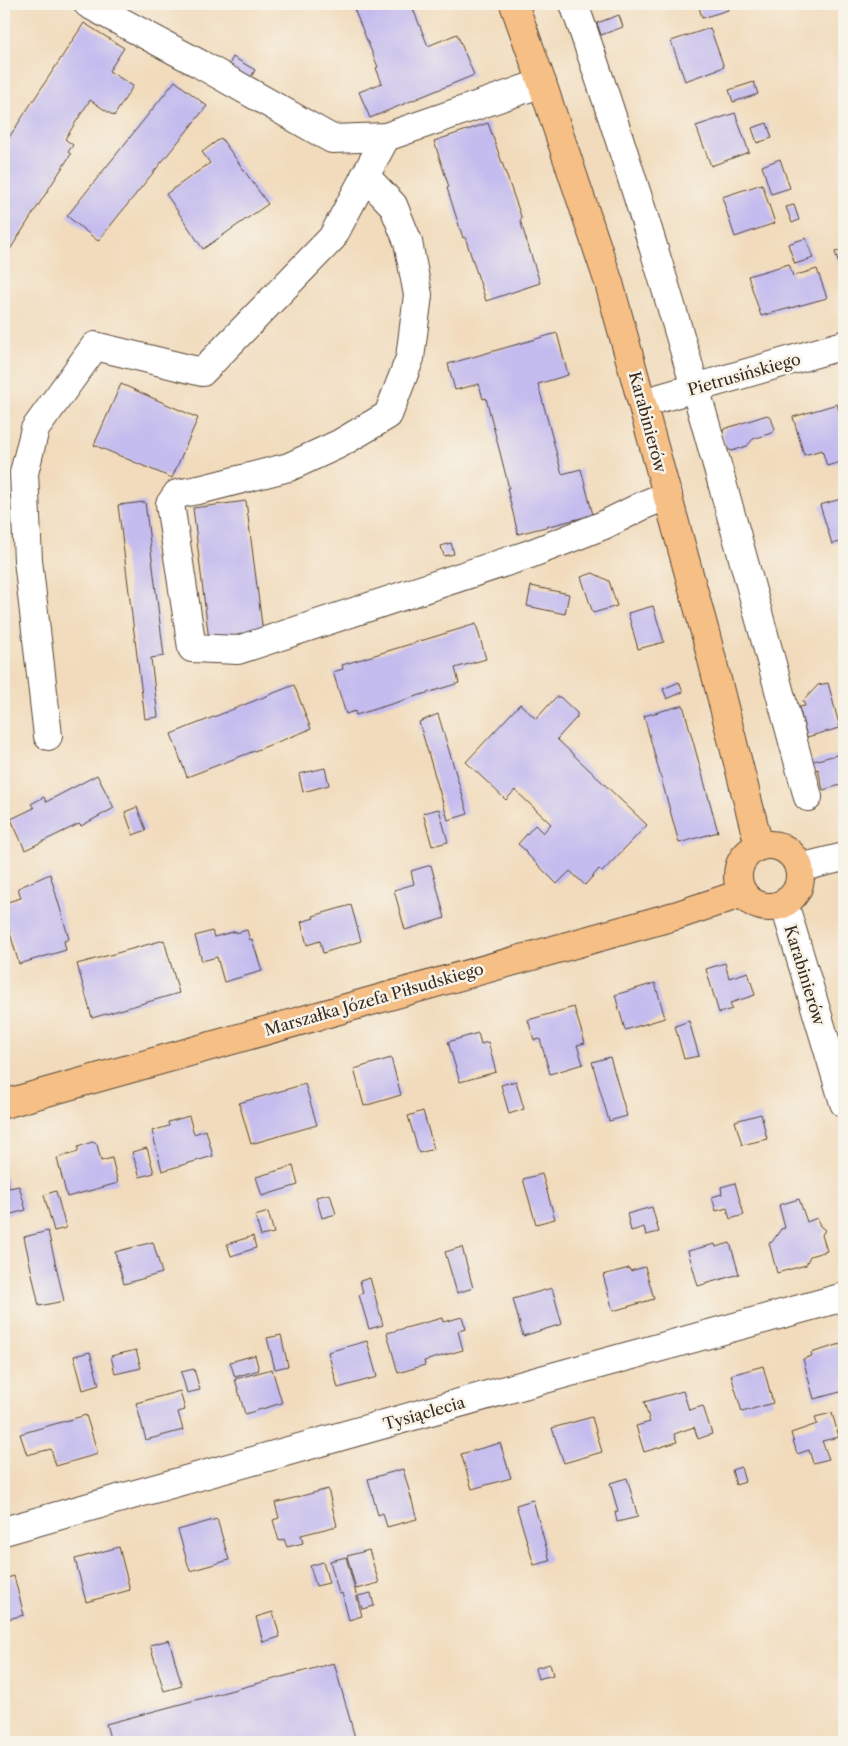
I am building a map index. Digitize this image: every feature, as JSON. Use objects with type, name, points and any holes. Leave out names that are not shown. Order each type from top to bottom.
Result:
[{"type":"main road","name":"Karabinierów","points":[[514,4],[609,283],[706,636],[759,846]]},
{"type":"main road","points":[[776,845],[784,849],[791,854],[800,868],[801,876],[796,892],[784,903],[775,907],[766,907],[749,900],[739,884],[738,875],[744,857],[759,846],[776,845]]},
{"type":"main road","name":"Marszałka Józefa Piłsudskiego","points":[[4,1104],[678,915],[743,893]]},
{"type":"street","points":[[88,4],[200,64],[332,139],[386,137],[542,83]]},
{"type":"street","points":[[574,4],[608,103],[696,388],[808,797]]},
{"type":"street","points":[[48,736],[28,560],[24,473],[35,429],[95,346],[202,372],[332,238],[386,137]]},
{"type":"street","points":[[365,176],[393,205],[408,242],[418,295],[410,358],[388,415],[339,444],[289,467],[177,494],[170,504],[192,648],[238,650],[530,554],[604,525],[668,495]]},
{"type":"street","name":"Pietrusińskiego","points":[[643,403],[844,345]]},
{"type":"street","points":[[800,868],[844,857]]},
{"type":"street","name":"Karabinierów","points":[[784,903],[844,1103]]},
{"type":"street","name":"Tysiąclecia","points":[[4,1531],[844,1297]]},
{"type":"building","points":[[352,4],[411,4],[428,46],[457,34],[474,75],[370,118],[359,92],[382,83],[376,68],[378,67]]},
{"type":"building","points":[[708,4],[726,4],[728,10],[702,18],[699,7]]},
{"type":"building","points":[[619,15],[623,27],[601,35],[597,23]]},
{"type":"building","points":[[84,23],[124,48],[109,71],[133,86],[114,116],[90,100],[65,139],[73,145],[68,152],[71,154],[4,259],[4,145]]},
{"type":"building","points":[[710,28],[724,67],[685,81],[671,41]]},
{"type":"building","points":[[233,57],[255,70],[247,85],[225,72]]},
{"type":"building","points":[[175,81],[207,106],[98,241],[67,216]]},
{"type":"building","points":[[754,82],[758,94],[733,102],[729,90]]},
{"type":"building","points":[[735,113],[749,152],[711,166],[696,126]]},
{"type":"building","points":[[488,123],[522,219],[520,220],[540,283],[486,301],[465,237],[463,238],[434,141]]},
{"type":"building","points":[[767,123],[772,138],[757,143],[752,128]]},
{"type":"building","points":[[221,138],[268,204],[203,249],[166,194],[210,163],[202,152]]},
{"type":"building","points":[[780,159],[790,188],[771,194],[762,166]]},
{"type":"building","points":[[762,184],[775,223],[735,237],[722,197]]},
{"type":"building","points":[[794,205],[799,220],[792,223],[786,207]]},
{"type":"building","points":[[806,238],[813,258],[795,264],[788,244]]},
{"type":"building","points":[[844,249],[844,280],[835,252]]},
{"type":"building","points":[[789,264],[793,276],[817,269],[827,298],[761,316],[748,276]]},
{"type":"building","points":[[557,333],[568,375],[538,384],[562,474],[581,469],[593,515],[518,534],[507,488],[509,488],[486,398],[483,399],[479,384],[455,390],[448,364]]},
{"type":"building","points":[[121,384],[198,418],[172,478],[94,445]]},
{"type":"building","points":[[837,404],[844,429],[844,461],[827,466],[822,450],[804,455],[793,417]]},
{"type":"building","points":[[767,415],[771,418],[775,429],[772,433],[753,439],[747,446],[732,451],[726,448],[722,434],[724,429]]},
{"type":"building","points":[[844,498],[844,541],[832,544],[820,505]]},
{"type":"building","points":[[246,501],[263,633],[209,640],[193,508]]},
{"type":"building","points":[[145,502],[164,656],[151,658],[158,717],[145,719],[118,505]]},
{"type":"building","points":[[451,543],[454,554],[444,556],[441,546]]},
{"type":"building","points":[[593,573],[609,581],[617,606],[593,613],[581,577]]},
{"type":"building","points":[[531,586],[569,594],[565,614],[527,606]]},
{"type":"building","points":[[653,606],[664,642],[638,649],[628,613]]},
{"type":"building","points":[[476,624],[486,659],[455,668],[459,683],[356,715],[355,711],[346,714],[333,672],[343,669],[342,665]]},
{"type":"building","points":[[679,682],[683,692],[667,699],[663,689]]},
{"type":"building","points":[[828,683],[840,728],[807,737],[799,707],[805,706],[803,701],[818,685]]},
{"type":"building","points":[[294,685],[311,729],[187,777],[171,734]]},
{"type":"building","points":[[556,697],[560,697],[577,713],[577,717],[557,739],[647,825],[602,872],[599,869],[585,885],[570,871],[557,884],[525,852],[518,844],[535,825],[543,833],[551,824],[515,790],[506,800],[466,762],[520,704],[536,719]]},
{"type":"building","points":[[683,705],[718,832],[679,843],[644,716]]},
{"type":"building","points":[[438,714],[468,814],[448,820],[419,722]]},
{"type":"building","points":[[844,753],[844,784],[823,790],[818,769],[812,771],[810,762]]},
{"type":"building","points":[[325,768],[329,785],[303,792],[299,774]]},
{"type":"building","points":[[97,775],[114,808],[81,826],[79,824],[25,850],[11,819],[34,808],[31,804],[44,797],[46,802]]},
{"type":"building","points":[[137,807],[146,830],[133,835],[125,812]]},
{"type":"building","points":[[439,809],[448,842],[432,846],[423,813]]},
{"type":"building","points":[[431,865],[445,918],[405,930],[394,890],[414,884],[411,871]]},
{"type":"building","points":[[50,874],[69,939],[64,941],[66,950],[19,964],[4,912],[4,903],[21,898],[18,888]]},
{"type":"building","points":[[351,905],[361,941],[323,953],[320,941],[307,945],[301,922],[314,918],[313,916]]},
{"type":"building","points":[[247,930],[250,940],[252,939],[262,971],[224,982],[217,957],[202,961],[195,936],[212,931],[214,937]]},
{"type":"building","points":[[164,940],[179,993],[92,1018],[77,964]]},
{"type":"building","points":[[725,963],[729,978],[748,972],[755,995],[730,1003],[732,1009],[719,1013],[706,969]]},
{"type":"building","points":[[655,983],[665,1018],[625,1030],[615,995]]},
{"type":"building","points":[[574,1007],[585,1043],[577,1045],[583,1064],[550,1074],[540,1039],[534,1040],[528,1020]]},
{"type":"building","points":[[689,1021],[699,1056],[684,1059],[675,1026]]},
{"type":"building","points":[[478,1033],[481,1044],[488,1042],[496,1072],[460,1082],[448,1042]]},
{"type":"building","points":[[610,1057],[627,1116],[609,1121],[592,1062]]},
{"type":"building","points":[[391,1058],[401,1095],[364,1106],[354,1069]]},
{"type":"building","points":[[516,1081],[524,1109],[509,1114],[501,1085]]},
{"type":"building","points":[[305,1084],[317,1125],[251,1144],[239,1103]]},
{"type":"building","points":[[423,1111],[434,1149],[419,1153],[408,1116]]},
{"type":"building","points":[[761,1114],[767,1139],[742,1145],[735,1121]]},
{"type":"building","points":[[189,1116],[194,1134],[206,1130],[213,1156],[162,1171],[152,1131],[169,1126],[168,1122]]},
{"type":"building","points":[[92,1142],[97,1144],[101,1161],[112,1158],[118,1183],[67,1197],[57,1158],[78,1152],[78,1147]]},
{"type":"building","points":[[147,1148],[154,1173],[140,1177],[132,1152]]},
{"type":"building","points":[[293,1166],[298,1185],[262,1196],[256,1177]]},
{"type":"building","points":[[4,1172],[9,1188],[19,1186],[26,1210],[4,1216]]},
{"type":"building","points":[[542,1174],[555,1219],[536,1224],[523,1179]]},
{"type":"building","points":[[735,1183],[744,1215],[730,1219],[727,1208],[716,1211],[712,1197],[722,1194],[721,1187]]},
{"type":"building","points":[[56,1191],[66,1228],[54,1231],[44,1195]]},
{"type":"building","points":[[330,1194],[336,1214],[322,1218],[316,1197]]},
{"type":"building","points":[[799,1199],[807,1222],[817,1218],[820,1226],[825,1230],[822,1235],[827,1251],[810,1256],[806,1265],[777,1273],[769,1243],[772,1242],[781,1229],[785,1228],[779,1205]]},
{"type":"building","points":[[652,1207],[659,1232],[646,1235],[644,1227],[631,1231],[627,1214]]},
{"type":"building","points":[[268,1212],[274,1233],[261,1236],[255,1216]]},
{"type":"building","points":[[48,1231],[64,1301],[39,1306],[24,1237]]},
{"type":"building","points":[[253,1236],[256,1248],[231,1256],[227,1244]]},
{"type":"building","points":[[153,1242],[162,1273],[124,1284],[115,1252]]},
{"type":"building","points":[[730,1243],[739,1274],[698,1286],[688,1251],[715,1244],[716,1247]]},
{"type":"building","points":[[462,1247],[473,1288],[457,1293],[445,1252]]},
{"type":"building","points":[[645,1267],[654,1299],[613,1311],[603,1275],[629,1268],[630,1271]]},
{"type":"building","points":[[370,1278],[383,1325],[369,1329],[359,1295],[363,1293],[360,1281]]},
{"type":"building","points":[[552,1288],[562,1324],[523,1336],[513,1299]]},
{"type":"building","points":[[462,1317],[466,1329],[458,1331],[463,1350],[424,1361],[425,1365],[398,1373],[387,1333],[442,1318],[443,1322]]},
{"type":"building","points":[[281,1335],[288,1366],[275,1369],[267,1338]]},
{"type":"building","points":[[367,1341],[377,1377],[338,1388],[328,1352]]},
{"type":"building","points":[[844,1343],[844,1391],[814,1399],[803,1359],[812,1356],[811,1353]]},
{"type":"building","points":[[136,1350],[141,1368],[115,1374],[111,1356]]},
{"type":"building","points":[[90,1352],[99,1385],[83,1390],[74,1356]]},
{"type":"building","points":[[255,1355],[259,1370],[235,1377],[230,1362]]},
{"type":"building","points":[[763,1366],[773,1403],[742,1412],[731,1375]]},
{"type":"building","points":[[194,1369],[200,1390],[187,1393],[181,1372]]},
{"type":"building","points":[[272,1369],[282,1403],[245,1414],[235,1379]]},
{"type":"building","points":[[180,1391],[185,1410],[178,1412],[183,1430],[146,1440],[136,1403]]},
{"type":"building","points":[[683,1391],[689,1410],[703,1406],[712,1434],[698,1439],[694,1427],[674,1434],[677,1442],[644,1452],[636,1426],[650,1422],[644,1402]]},
{"type":"building","points":[[832,1413],[839,1437],[822,1441],[829,1459],[813,1463],[809,1450],[797,1454],[791,1433],[817,1424],[815,1417]]},
{"type":"building","points":[[86,1415],[98,1454],[56,1466],[51,1449],[27,1455],[20,1434]]},
{"type":"building","points":[[592,1417],[602,1452],[564,1463],[552,1428]]},
{"type":"building","points":[[500,1443],[511,1478],[472,1489],[461,1454]]},
{"type":"building","points":[[741,1467],[745,1482],[736,1485],[732,1470]]},
{"type":"building","points":[[403,1469],[417,1519],[387,1527],[383,1513],[378,1515],[368,1479]]},
{"type":"building","points":[[627,1478],[638,1517],[617,1522],[615,1512],[618,1511],[610,1483]]},
{"type":"building","points":[[328,1489],[337,1526],[301,1535],[303,1543],[287,1547],[284,1539],[279,1541],[273,1520],[279,1518],[275,1503]]},
{"type":"building","points":[[533,1500],[550,1561],[534,1565],[516,1505]]},
{"type":"building","points":[[217,1519],[229,1560],[190,1571],[178,1530]]},
{"type":"building","points":[[119,1547],[130,1590],[86,1602],[75,1559]]},
{"type":"building","points":[[369,1550],[379,1583],[356,1589],[347,1556]]},
{"type":"building","points":[[346,1557],[362,1616],[349,1620],[342,1593],[339,1594],[330,1561]]},
{"type":"building","points":[[323,1562],[329,1583],[316,1586],[310,1566]]},
{"type":"building","points":[[14,1576],[24,1615],[4,1620],[4,1579]]},
{"type":"building","points":[[371,1593],[374,1606],[362,1609],[358,1596]]},
{"type":"building","points":[[273,1612],[280,1637],[263,1642],[256,1617]]},
{"type":"building","points":[[169,1640],[182,1686],[164,1691],[150,1645]]},
{"type":"building","points":[[334,1663],[356,1741],[111,1742],[106,1724]]},
{"type":"building","points":[[550,1664],[553,1675],[538,1679],[535,1668]]}]
